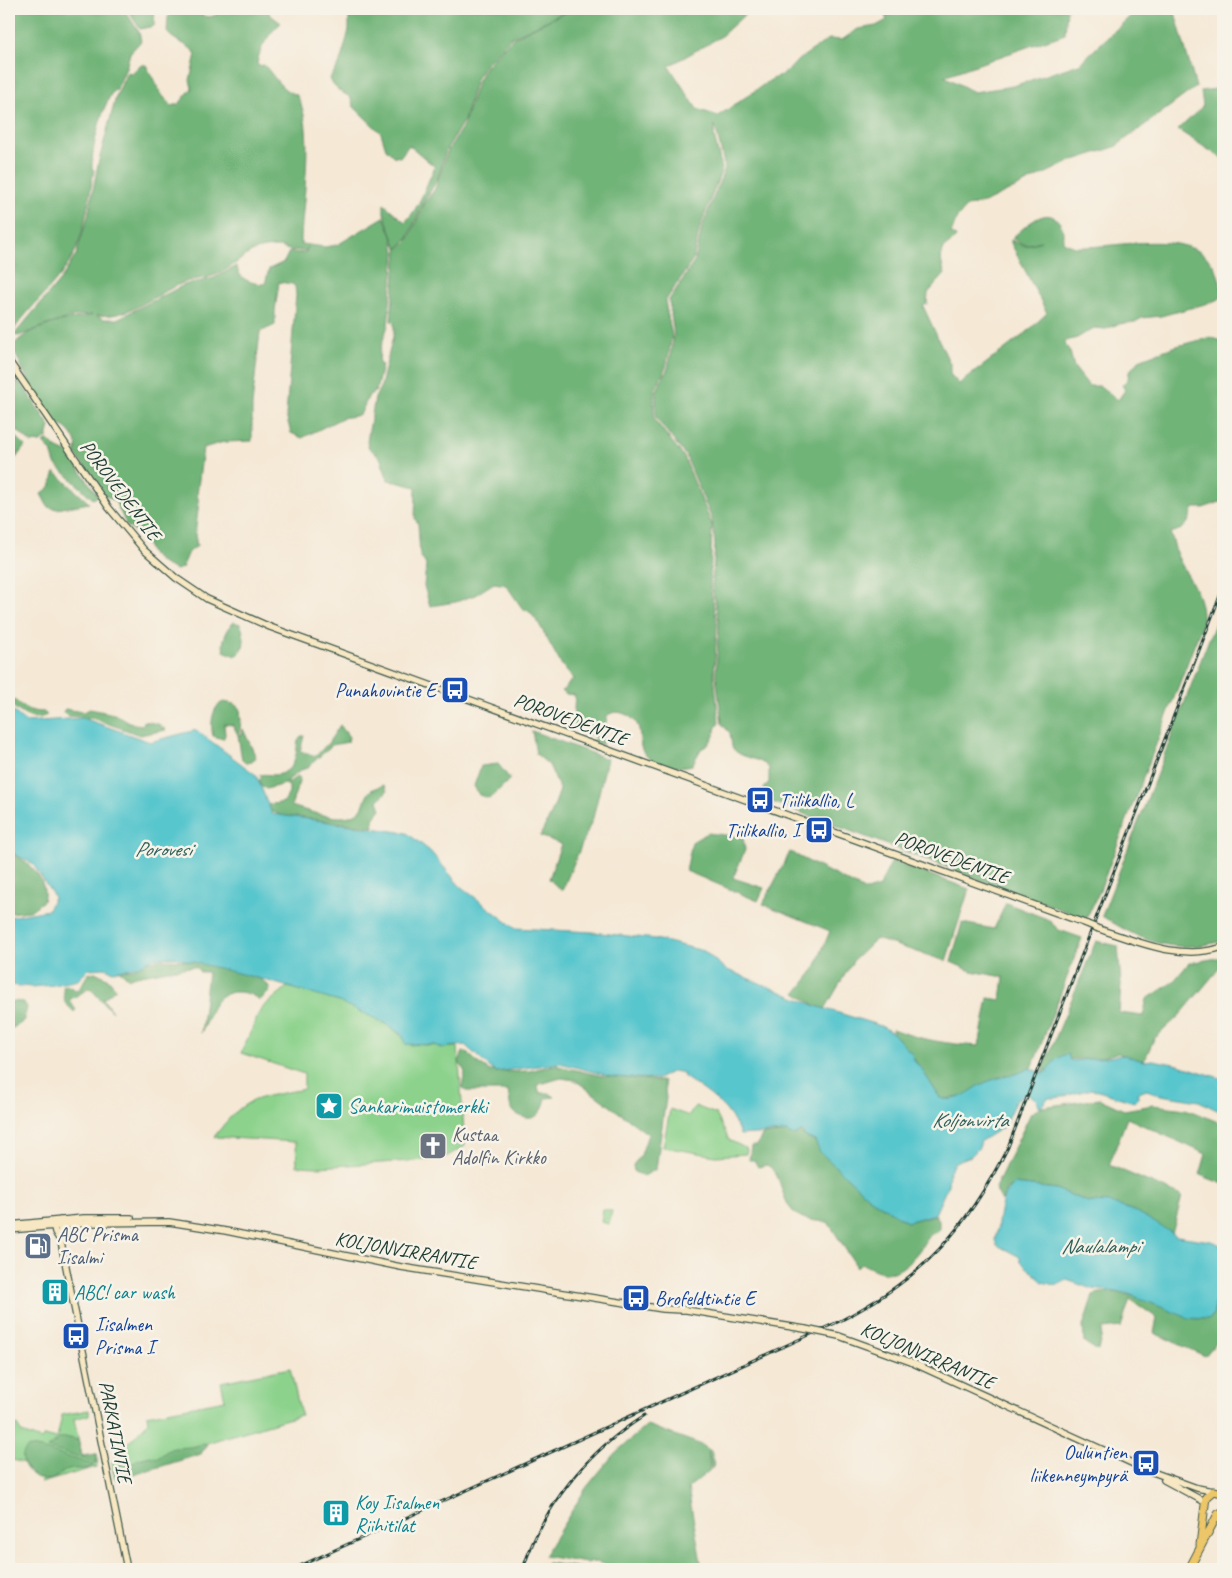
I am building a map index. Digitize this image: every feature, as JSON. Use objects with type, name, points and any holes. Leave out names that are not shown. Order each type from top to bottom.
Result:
[{"type":"highway","points":[[1200,1546],[1206,1504],[1219,1491]]},
{"type":"highway","points":[[1189,1569],[1200,1546],[1222,1513],[1206,1504]]},
{"type":"street","name":"POROVEDENTIE","points":[[9,361],[126,529],[159,564],[207,599],[232,612],[1098,929],[1176,952],[1202,952],[1223,947]]},
{"type":"street","name":"KOLJONVIRRANTIE","points":[[9,1230],[60,1222],[122,1218],[194,1225],[401,1267],[659,1308],[804,1328],[839,1336],[911,1362],[1147,1470],[1184,1484],[1219,1491]]},
{"type":"street","name":"PARKATINTIE","points":[[60,1222],[61,1242],[127,1569]]},
{"type":"street","name":"KOLJONVIRRANTIE","points":[[9,1225],[53,1223]]},
{"type":"street","name":"PARKATINTIE","points":[[53,1223],[61,1242]]},
{"type":"street","name":"KOLJONVIRRANTIE","points":[[1147,1470],[1206,1504]]},
{"type":"green space","points":[[9,9],[124,9],[139,32],[141,41],[130,53],[126,68],[116,91],[114,90],[105,106],[98,128],[92,161],[92,169],[94,170],[85,220],[78,244],[61,275],[24,316],[11,334],[9,334],[9,191],[11,189],[9,186]]},
{"type":"green space","points":[[127,9],[155,9],[154,26],[140,29]]},
{"type":"green space","points":[[175,9],[188,9],[208,17],[216,15],[219,9],[268,9],[269,14],[281,23],[266,41],[260,52],[257,64],[259,66],[264,65],[283,87],[296,94],[306,125],[307,145],[301,244],[325,247],[337,245],[384,217],[392,236],[395,252],[388,325],[380,350],[379,364],[382,365],[376,391],[369,395],[360,415],[342,418],[302,438],[291,433],[286,415],[296,295],[295,286],[279,282],[275,325],[260,332],[252,405],[252,441],[224,442],[203,448],[197,495],[199,502],[195,535],[197,546],[189,552],[182,568],[176,570],[163,564],[151,554],[144,538],[127,526],[115,501],[104,495],[75,453],[77,447],[71,433],[64,427],[56,424],[41,405],[12,348],[24,336],[35,330],[18,336],[14,335],[61,279],[76,255],[88,216],[98,164],[116,97],[127,72],[132,73],[140,65],[146,65],[162,95],[172,106],[179,104],[192,88],[190,80],[196,54],[167,32],[168,17]],"holes":[[[280,247],[289,250],[305,251],[308,247],[305,253],[289,252],[284,262],[269,269],[265,284],[251,282],[243,278],[237,266],[214,278],[184,285],[117,319],[104,319],[96,315],[108,316],[130,310],[183,283],[220,273],[247,255],[260,249]],[[92,315],[57,322],[74,316]]]},
{"type":"green space","points":[[349,9],[572,9],[512,37],[485,65],[476,79],[464,120],[446,150],[437,180],[425,200],[407,239],[397,249],[384,213],[384,204],[405,222],[415,210],[435,167],[409,145],[400,157],[393,156],[386,149],[381,133],[354,107],[350,97],[338,90],[331,82],[330,78],[339,65],[349,30]]},
{"type":"green space","points":[[580,9],[751,9],[720,37],[669,66],[697,109],[718,116],[769,81],[788,71],[798,60],[829,39],[842,40],[858,29],[876,26],[887,20],[882,9],[1067,9],[1065,34],[944,76],[974,92],[1013,86],[1079,64],[1138,9],[1174,9],[1196,87],[1115,147],[1071,161],[984,203],[967,206],[957,218],[951,234],[956,236],[955,238],[942,252],[945,274],[928,293],[927,304],[923,306],[950,364],[950,374],[959,384],[1026,333],[1047,313],[1011,243],[1011,240],[1025,246],[1041,241],[1025,245],[1012,238],[1038,218],[1050,216],[1055,218],[1063,231],[1063,242],[1075,247],[1153,242],[1173,243],[1191,248],[1206,256],[1216,270],[1219,280],[1223,296],[1216,301],[1161,316],[1142,318],[1135,322],[1118,324],[1106,329],[1094,328],[1077,338],[1066,341],[1065,344],[1070,352],[1074,367],[1089,386],[1100,386],[1118,400],[1125,390],[1122,385],[1128,379],[1129,372],[1139,360],[1173,347],[1211,337],[1223,342],[1223,501],[1203,508],[1194,508],[1186,525],[1170,533],[1177,555],[1195,588],[1201,604],[1202,625],[1098,895],[1086,919],[767,800],[759,795],[769,782],[769,768],[760,761],[740,754],[732,747],[730,733],[722,724],[716,675],[719,623],[712,587],[715,545],[712,519],[686,456],[656,418],[656,392],[668,368],[674,335],[669,300],[695,261],[702,227],[725,168],[715,125],[714,136],[722,169],[700,227],[693,260],[666,300],[672,335],[666,367],[654,392],[654,419],[684,457],[712,525],[710,587],[717,623],[714,675],[719,723],[714,736],[708,745],[701,749],[692,765],[679,767],[663,765],[649,758],[641,747],[637,724],[631,717],[623,713],[614,712],[607,716],[602,745],[590,741],[595,740],[594,736],[578,729],[573,723],[575,695],[565,694],[562,691],[573,679],[561,664],[539,624],[530,612],[522,608],[506,585],[494,583],[475,595],[456,602],[430,606],[424,586],[426,565],[420,555],[418,524],[415,518],[416,487],[388,480],[380,457],[368,447],[367,441],[375,398],[381,386],[394,332],[394,322],[391,321],[397,250],[408,240],[426,201],[435,189],[448,150],[463,126],[478,80],[486,66],[513,38],[559,15]]},
{"type":"green space","points":[[1223,88],[1223,159],[1178,130],[1203,106],[1201,91]]},
{"type":"green space","points":[[9,372],[14,381],[22,385],[50,426],[47,438],[40,442],[31,443],[9,423]]},
{"type":"green space","points":[[9,431],[25,446],[16,458],[9,447]]},
{"type":"green space","points":[[48,440],[56,448],[69,454],[98,496],[93,499],[55,464],[51,451],[43,443]]},
{"type":"green space","points":[[55,472],[89,503],[57,509],[48,507],[41,494],[50,487]]},
{"type":"green space","points":[[1223,603],[1223,941],[1189,946],[1160,944],[1132,933],[1102,916]]},
{"type":"green space","points":[[234,622],[240,624],[244,637],[242,650],[235,656],[224,651],[223,647],[225,635]]},
{"type":"green space","points":[[9,694],[24,708],[44,712],[47,715],[36,718],[26,716],[9,704]]},
{"type":"green space","points":[[224,702],[234,704],[240,709],[239,735],[242,735],[243,729],[256,757],[252,762],[246,763],[242,760],[238,735],[233,725],[224,724],[225,735],[223,739],[213,736],[214,711]]},
{"type":"green space","points":[[65,709],[83,712],[90,709],[114,714],[134,724],[143,725],[144,721],[158,724],[166,730],[140,735],[92,718],[69,716],[63,712]]},
{"type":"green space","points":[[340,725],[349,737],[348,742],[332,745],[307,768],[301,770],[287,781],[288,783],[298,776],[300,779],[291,806],[328,816],[348,816],[356,814],[362,808],[371,790],[384,785],[387,791],[378,801],[381,809],[373,819],[374,827],[281,815],[271,811],[268,805],[284,802],[289,793],[289,786],[285,784],[266,789],[261,785],[259,780],[262,777],[259,775],[280,774],[289,769],[295,759],[297,744],[301,736],[304,736],[300,751],[316,756],[329,742]]},
{"type":"green space","points":[[532,731],[607,759],[593,818],[562,891],[549,879],[561,844],[540,836],[560,790],[549,765],[536,754]]},
{"type":"green space","points":[[498,764],[510,779],[494,795],[488,798],[479,795],[474,786],[481,766]]},
{"type":"green space","points":[[707,833],[743,837],[745,850],[733,878],[764,888],[758,901],[686,871],[692,842]]},
{"type":"green space","points":[[9,851],[35,871],[43,885],[43,901],[30,911],[9,913]]},
{"type":"green space","points":[[790,852],[866,891],[879,887],[892,861],[969,889],[946,961],[876,939],[853,961],[825,1009],[816,1006],[796,993],[814,970],[830,931],[763,904]]},
{"type":"green space","points":[[1006,903],[1047,919],[1059,930],[1082,938],[1032,1068],[1016,1074],[1005,1075],[982,1084],[962,1097],[940,1098],[892,1029],[935,1041],[979,1046],[988,998],[1001,1000],[1004,977],[971,971],[951,962],[962,923],[994,929]]},
{"type":"green space","points":[[1096,941],[1118,946],[1121,984],[1119,1013],[1143,1016],[1147,999],[1173,982],[1189,963],[1223,957],[1222,965],[1180,1015],[1154,1039],[1144,1061],[1117,1053],[1094,1059],[1069,1059],[1041,1073]]},
{"type":"green space","points":[[161,959],[192,961],[259,978],[268,985],[270,991],[259,1001],[252,995],[238,992],[223,995],[213,1005],[201,1033],[208,972],[200,972],[196,967],[192,967],[129,978],[118,970],[135,969],[140,963]]},
{"type":"green space","points":[[95,972],[107,978],[116,988],[103,999],[112,1012],[90,988],[69,1000],[76,1010],[74,1012],[65,1003],[63,987],[66,985],[78,991],[88,974]]},
{"type":"green space","points":[[287,987],[336,1000],[370,1015],[399,1034],[410,1045],[458,1047],[465,1146],[442,1159],[318,1167],[297,1166],[296,1142],[214,1137],[235,1113],[252,1101],[304,1089],[304,1074],[241,1053],[261,1009]]},
{"type":"green space","points":[[9,1001],[23,1002],[27,1008],[23,1022],[9,1030]]},
{"type":"green space","points":[[463,1052],[467,1052],[490,1071],[529,1071],[554,1065],[602,1076],[664,1081],[666,1098],[656,1169],[644,1176],[634,1172],[633,1165],[641,1155],[648,1134],[575,1080],[561,1078],[537,1085],[540,1093],[549,1093],[555,1097],[546,1098],[541,1111],[533,1118],[523,1117],[511,1110],[508,1091],[467,1091],[462,1087],[465,1072],[459,1062]]},
{"type":"green space","points":[[1100,1099],[1124,1110],[1153,1105],[1186,1109],[1223,1124],[1223,1184],[1200,1175],[1206,1154],[1127,1118],[1109,1165],[1182,1196],[1172,1234],[1137,1212],[1110,1203],[1088,1202],[1056,1189],[1016,1184],[1006,1190],[1002,1201],[995,1188],[1031,1113],[1042,1107]]},
{"type":"green space","points":[[695,1106],[716,1114],[729,1140],[747,1149],[746,1154],[716,1156],[663,1147],[670,1109],[689,1116]]},
{"type":"green space","points":[[800,1131],[804,1136],[815,1141],[821,1152],[868,1197],[907,1222],[936,1215],[939,1221],[939,1230],[929,1236],[911,1260],[898,1270],[892,1272],[878,1271],[861,1263],[857,1267],[828,1222],[807,1219],[794,1212],[785,1199],[773,1170],[767,1165],[758,1167],[754,1160],[749,1160],[751,1146],[757,1146],[762,1135]]},
{"type":"green space","points":[[603,1209],[612,1211],[609,1224],[601,1222]]},
{"type":"green space","points":[[1223,1285],[1223,1334],[1205,1356],[1154,1333],[1157,1318],[1130,1299],[1121,1327],[1103,1329],[1098,1351],[1084,1342],[1083,1326],[1093,1295],[1104,1292],[1127,1295],[1189,1318],[1210,1319],[1214,1314],[1218,1286]]},
{"type":"green space","points":[[290,1368],[301,1415],[113,1473],[112,1461],[148,1422],[147,1415],[225,1400],[221,1382]]},
{"type":"green space","points":[[89,1410],[89,1415],[74,1419],[82,1456],[97,1454],[98,1461],[96,1467],[41,1483],[38,1467],[9,1459],[9,1426],[17,1425],[22,1433],[41,1440],[44,1436],[57,1439],[62,1415]]},
{"type":"green space","points":[[647,1425],[702,1445],[711,1451],[715,1464],[712,1469],[708,1451],[710,1470],[688,1488],[702,1568],[704,1569],[624,1569],[596,1562],[586,1563],[544,1556],[586,1488],[614,1454]]},
{"type":"green space","points":[[65,1437],[78,1440],[82,1456],[97,1454],[96,1463],[48,1448],[59,1439]]},
{"type":"green space","points":[[204,1443],[207,1444],[201,1454],[117,1480],[114,1477],[114,1470],[118,1465],[132,1464],[138,1459],[150,1456],[158,1458],[173,1448],[193,1447]]},
{"type":"green space","points":[[29,1447],[42,1449],[94,1465],[85,1469],[73,1469],[63,1472],[51,1480],[42,1479],[30,1473],[23,1463],[24,1452]]},
{"type":"green space","points":[[547,1563],[587,1569],[542,1569]]},
{"type":"water","name":"Porovesi","points":[[9,708],[26,722],[83,718],[150,742],[196,730],[256,775],[272,814],[407,833],[430,851],[460,886],[515,928],[592,932],[655,939],[704,951],[725,969],[816,1006],[881,1026],[893,1033],[912,1054],[915,1062],[921,1068],[940,1098],[958,1098],[984,1083],[1025,1071],[1029,1068],[1046,1073],[1057,1059],[1068,1054],[1069,1059],[1073,1061],[1124,1055],[1144,1061],[1153,1060],[1179,1065],[1223,1079],[1223,1113],[1199,1101],[1161,1095],[1147,1090],[1137,1093],[1139,1098],[1134,1102],[1092,1089],[1056,1098],[1048,1098],[1040,1108],[1036,1099],[1026,1093],[1015,1102],[1003,1127],[981,1141],[979,1148],[971,1156],[955,1162],[949,1172],[948,1185],[935,1214],[907,1222],[868,1197],[820,1152],[815,1141],[804,1136],[803,1131],[794,1136],[786,1132],[740,1135],[731,1116],[724,1108],[709,1094],[683,1076],[684,1073],[673,1071],[658,1079],[613,1077],[560,1063],[495,1072],[465,1045],[442,1048],[435,1045],[405,1044],[403,1036],[387,1024],[339,1002],[265,980],[174,957],[154,958],[136,967],[113,971],[105,968],[89,969],[78,980],[54,985],[32,987],[9,985],[9,917],[48,910],[54,897],[33,864],[9,851]]},
{"type":"water","name":"Naulalampi","points":[[1014,1184],[1056,1189],[1088,1202],[1110,1203],[1137,1212],[1177,1236],[1211,1241],[1223,1246],[1223,1285],[1218,1286],[1214,1312],[1210,1319],[1188,1318],[1126,1293],[1092,1289],[1067,1280],[1054,1285],[1043,1282],[1020,1261],[1020,1257],[997,1245],[995,1240],[1002,1202]]},
{"type":"railway","points":[[293,1569],[840,1321],[869,1305],[895,1287],[919,1269],[939,1249],[976,1203],[1008,1147],[1223,588]]},
{"type":"railway","points":[[523,1569],[542,1523],[570,1482],[604,1446],[644,1416]]},
{"type":"place","name":"Punahovintie E","points":[[455,690]]},
{"type":"place","name":"Tiilikallio, L","points":[[760,800]]},
{"type":"place","name":"Tiilikallio, I","points":[[819,830]]},
{"type":"place","name":"Sankarimuistomerkki","points":[[329,1106]]},
{"type":"place","name":"Kustaa Adolfin Kirkko","points":[[433,1146]]},
{"type":"place","name":"ABC Prisma Iisalmi","points":[[38,1246]]},
{"type":"place","name":"ABC! car wash","points":[[55,1292]]},
{"type":"place","name":"Brofeldtintie E","points":[[636,1298]]},
{"type":"place","name":"Iisalmen Prisma I","points":[[76,1336]]},
{"type":"place","name":"Ouluntien liikenneympyrä","points":[[1146,1463]]},
{"type":"place","name":"Koy Iisalmen Riihitilat","points":[[336,1513]]},
{"type":"water label","name":"Koljonvirta","points":[[970,1120]]}]
